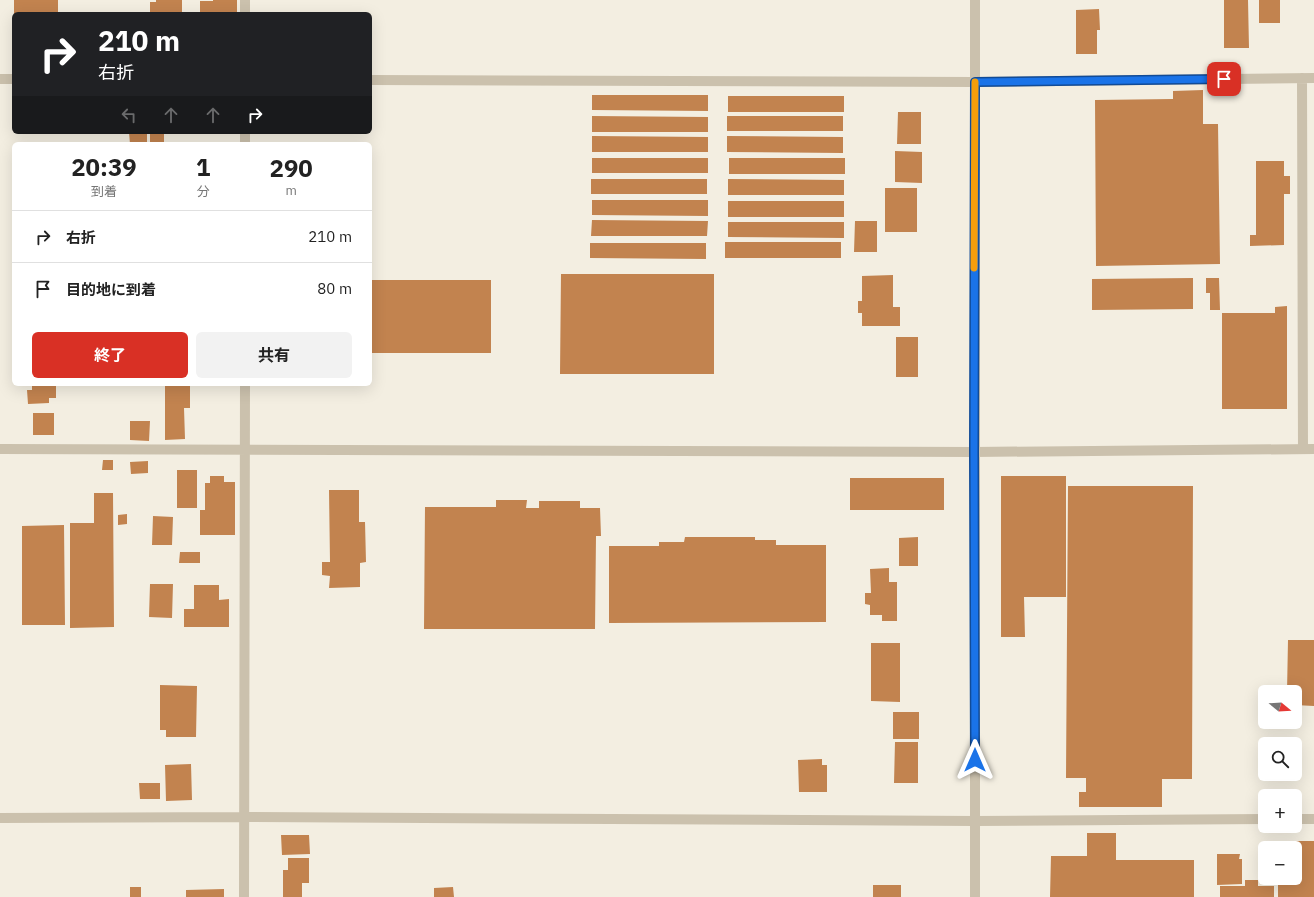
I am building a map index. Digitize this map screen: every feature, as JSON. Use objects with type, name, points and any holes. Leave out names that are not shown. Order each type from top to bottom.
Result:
[{"type":"street","points":[[245,0],[245,12]]},
{"type":"street","points":[[975,0],[975,897]]},
{"type":"street","points":[[1302,78],[1303,449]]},
{"type":"street","points":[[372,80],[975,82],[1314,78]]},
{"type":"street","points":[[0,79],[12,79]]},
{"type":"street","points":[[244,897],[245,386]]},
{"type":"street","points":[[0,449],[974,452],[1314,449]]},
{"type":"street","points":[[0,818],[244,817],[975,821],[1258,819]]},
{"type":"street","points":[[1302,819],[1314,819]]},
{"type":"building","points":[[14,0],[58,0],[58,12],[14,12]]},
{"type":"building","points":[[156,0],[182,0],[182,12],[150,12],[150,2],[156,2]]},
{"type":"building","points":[[237,0],[237,12],[200,12],[200,1]]},
{"type":"building","points":[[1224,0],[1248,0],[1249,48],[1224,48]]},
{"type":"building","points":[[1259,0],[1280,0],[1280,23],[1259,23]]},
{"type":"building","points":[[1099,9],[1100,30],[1097,30],[1097,54],[1076,54],[1076,10]]},
{"type":"building","points":[[1203,90],[1203,124],[1218,124],[1220,264],[1096,266],[1095,100],[1173,99],[1173,91]]},
{"type":"building","points":[[592,95],[708,95],[708,111],[592,110]]},
{"type":"building","points":[[728,96],[844,96],[844,112],[728,112]]},
{"type":"building","points":[[898,112],[921,112],[921,144],[897,144]]},
{"type":"building","points":[[592,116],[708,117],[708,132],[592,132]]},
{"type":"building","points":[[727,116],[843,116],[843,131],[727,131]]},
{"type":"building","points":[[129,134],[147,134],[147,142],[130,142]]},
{"type":"building","points":[[150,134],[164,134],[164,142],[150,142]]},
{"type":"building","points":[[592,136],[708,137],[708,152],[592,152]]},
{"type":"building","points":[[727,136],[843,137],[843,153],[727,152]]},
{"type":"building","points":[[895,151],[922,152],[922,183],[895,182]]},
{"type":"building","points":[[592,158],[708,158],[708,173],[592,173]]},
{"type":"building","points":[[729,158],[845,158],[845,174],[729,174]]},
{"type":"building","points":[[1256,161],[1284,161],[1284,176],[1290,176],[1290,194],[1284,194],[1284,245],[1250,246],[1250,235],[1256,235]]},
{"type":"building","points":[[591,179],[707,179],[707,194],[591,194]]},
{"type":"building","points":[[728,179],[844,180],[844,195],[728,195]]},
{"type":"building","points":[[885,188],[917,188],[917,232],[885,232]]},
{"type":"building","points":[[592,200],[708,200],[708,216],[592,215]]},
{"type":"building","points":[[728,201],[844,201],[844,217],[728,217]]},
{"type":"building","points":[[592,220],[708,221],[707,236],[591,236]]},
{"type":"building","points":[[855,221],[877,221],[877,252],[854,252]]},
{"type":"building","points":[[728,222],[844,222],[844,238],[728,237]]},
{"type":"building","points":[[725,242],[841,242],[841,258],[725,258]]},
{"type":"building","points":[[590,243],[706,243],[706,259],[590,258]]},
{"type":"building","points":[[561,274],[714,274],[714,374],[560,374]]},
{"type":"building","points":[[893,275],[893,307],[900,307],[900,326],[862,326],[862,313],[858,313],[858,301],[862,301],[862,276]]},
{"type":"building","points":[[1193,278],[1193,309],[1092,310],[1092,279]]},
{"type":"building","points":[[1206,278],[1219,278],[1220,310],[1210,310],[1210,293],[1206,293]]},
{"type":"building","points":[[372,280],[491,280],[491,353],[372,353]]},
{"type":"building","points":[[1287,306],[1287,409],[1222,409],[1222,313],[1275,313],[1275,307]]},
{"type":"building","points":[[896,337],[918,337],[918,377],[896,377]]},
{"type":"building","points":[[32,386],[56,386],[56,398],[49,398],[49,403],[28,404],[27,390],[32,390]]},
{"type":"building","points":[[165,386],[190,386],[190,408],[184,408],[185,439],[165,440]]},
{"type":"building","points":[[33,413],[54,413],[54,435],[33,435]]},
{"type":"building","points":[[130,421],[150,421],[149,441],[130,440]]},
{"type":"building","points":[[103,460],[113,460],[113,470],[102,470]]},
{"type":"building","points":[[148,461],[148,473],[131,474],[130,462]]},
{"type":"building","points":[[177,470],[197,470],[197,508],[177,508]]},
{"type":"building","points":[[210,476],[224,476],[224,482],[235,482],[235,535],[200,535],[200,510],[205,510],[205,483],[210,483]]},
{"type":"building","points":[[1001,476],[1066,476],[1066,597],[1024,597],[1025,637],[1001,637]]},
{"type":"building","points":[[850,478],[944,478],[944,510],[850,510]]},
{"type":"building","points":[[1068,486],[1193,486],[1192,779],[1162,779],[1162,807],[1079,807],[1079,792],[1086,792],[1086,778],[1066,778]]},
{"type":"building","points":[[329,490],[359,490],[359,522],[365,522],[366,562],[360,563],[360,587],[329,588],[330,576],[322,575],[322,562],[330,562]]},
{"type":"building","points":[[94,493],[113,493],[114,627],[70,628],[70,523],[94,523]]},
{"type":"building","points":[[496,500],[527,500],[526,508],[539,508],[539,501],[580,501],[580,508],[600,508],[601,536],[596,536],[595,629],[424,629],[425,507],[496,507]]},
{"type":"building","points":[[127,514],[127,524],[118,525],[118,515]]},
{"type":"building","points":[[153,516],[173,517],[172,545],[152,545]]},
{"type":"building","points":[[64,525],[65,625],[22,625],[22,526]]},
{"type":"building","points":[[685,537],[755,537],[755,540],[776,540],[776,545],[826,545],[826,622],[609,623],[609,546],[659,546],[659,542],[684,542]]},
{"type":"building","points":[[918,537],[918,566],[899,566],[899,538]]},
{"type":"building","points":[[180,552],[200,552],[200,563],[179,563]]},
{"type":"building","points":[[889,568],[889,582],[897,582],[897,621],[882,621],[882,615],[870,615],[870,605],[865,604],[865,593],[871,593],[870,569]]},
{"type":"building","points":[[150,584],[173,584],[172,618],[149,617]]},
{"type":"building","points":[[194,585],[219,585],[219,600],[229,599],[229,627],[184,627],[184,609],[194,609]]},
{"type":"building","points":[[1288,640],[1314,640],[1314,706],[1302,705],[1302,685],[1287,685]]},
{"type":"building","points":[[871,643],[900,643],[900,702],[871,701]]},
{"type":"building","points":[[160,685],[197,686],[196,737],[166,737],[166,730],[160,730]]},
{"type":"building","points":[[893,712],[919,712],[919,739],[893,739]]},
{"type":"building","points":[[895,742],[918,742],[918,783],[894,783]]},
{"type":"building","points":[[822,759],[822,765],[827,765],[827,792],[799,792],[798,760]]},
{"type":"building","points":[[191,764],[192,800],[166,801],[165,765]]},
{"type":"building","points":[[139,783],[160,783],[160,799],[140,799]]},
{"type":"building","points":[[1087,833],[1116,833],[1116,860],[1194,860],[1194,897],[1050,897],[1051,856],[1087,856]]},
{"type":"building","points":[[281,835],[309,835],[310,854],[282,855]]},
{"type":"building","points":[[1302,841],[1314,841],[1314,897],[1278,897],[1278,885],[1302,885]]},
{"type":"building","points":[[1217,854],[1240,854],[1239,859],[1242,859],[1242,884],[1217,885]]},
{"type":"building","points":[[288,858],[309,858],[309,883],[302,883],[302,897],[283,897],[283,870],[288,870]]},
{"type":"building","points":[[1245,880],[1258,880],[1258,886],[1274,886],[1274,897],[1220,897],[1220,886],[1245,886]]},
{"type":"building","points":[[873,885],[901,885],[901,897],[873,897]]},
{"type":"building","points":[[130,887],[141,887],[141,897],[130,897]]},
{"type":"building","points":[[453,887],[454,897],[434,897],[434,888]]},
{"type":"building","points":[[224,889],[224,897],[186,897],[186,890]]},
{"type":"slow traffic","points":[[974,268],[975,82]]},
{"type":"route","points":[[975,760],[975,82],[1224,79]]}]
